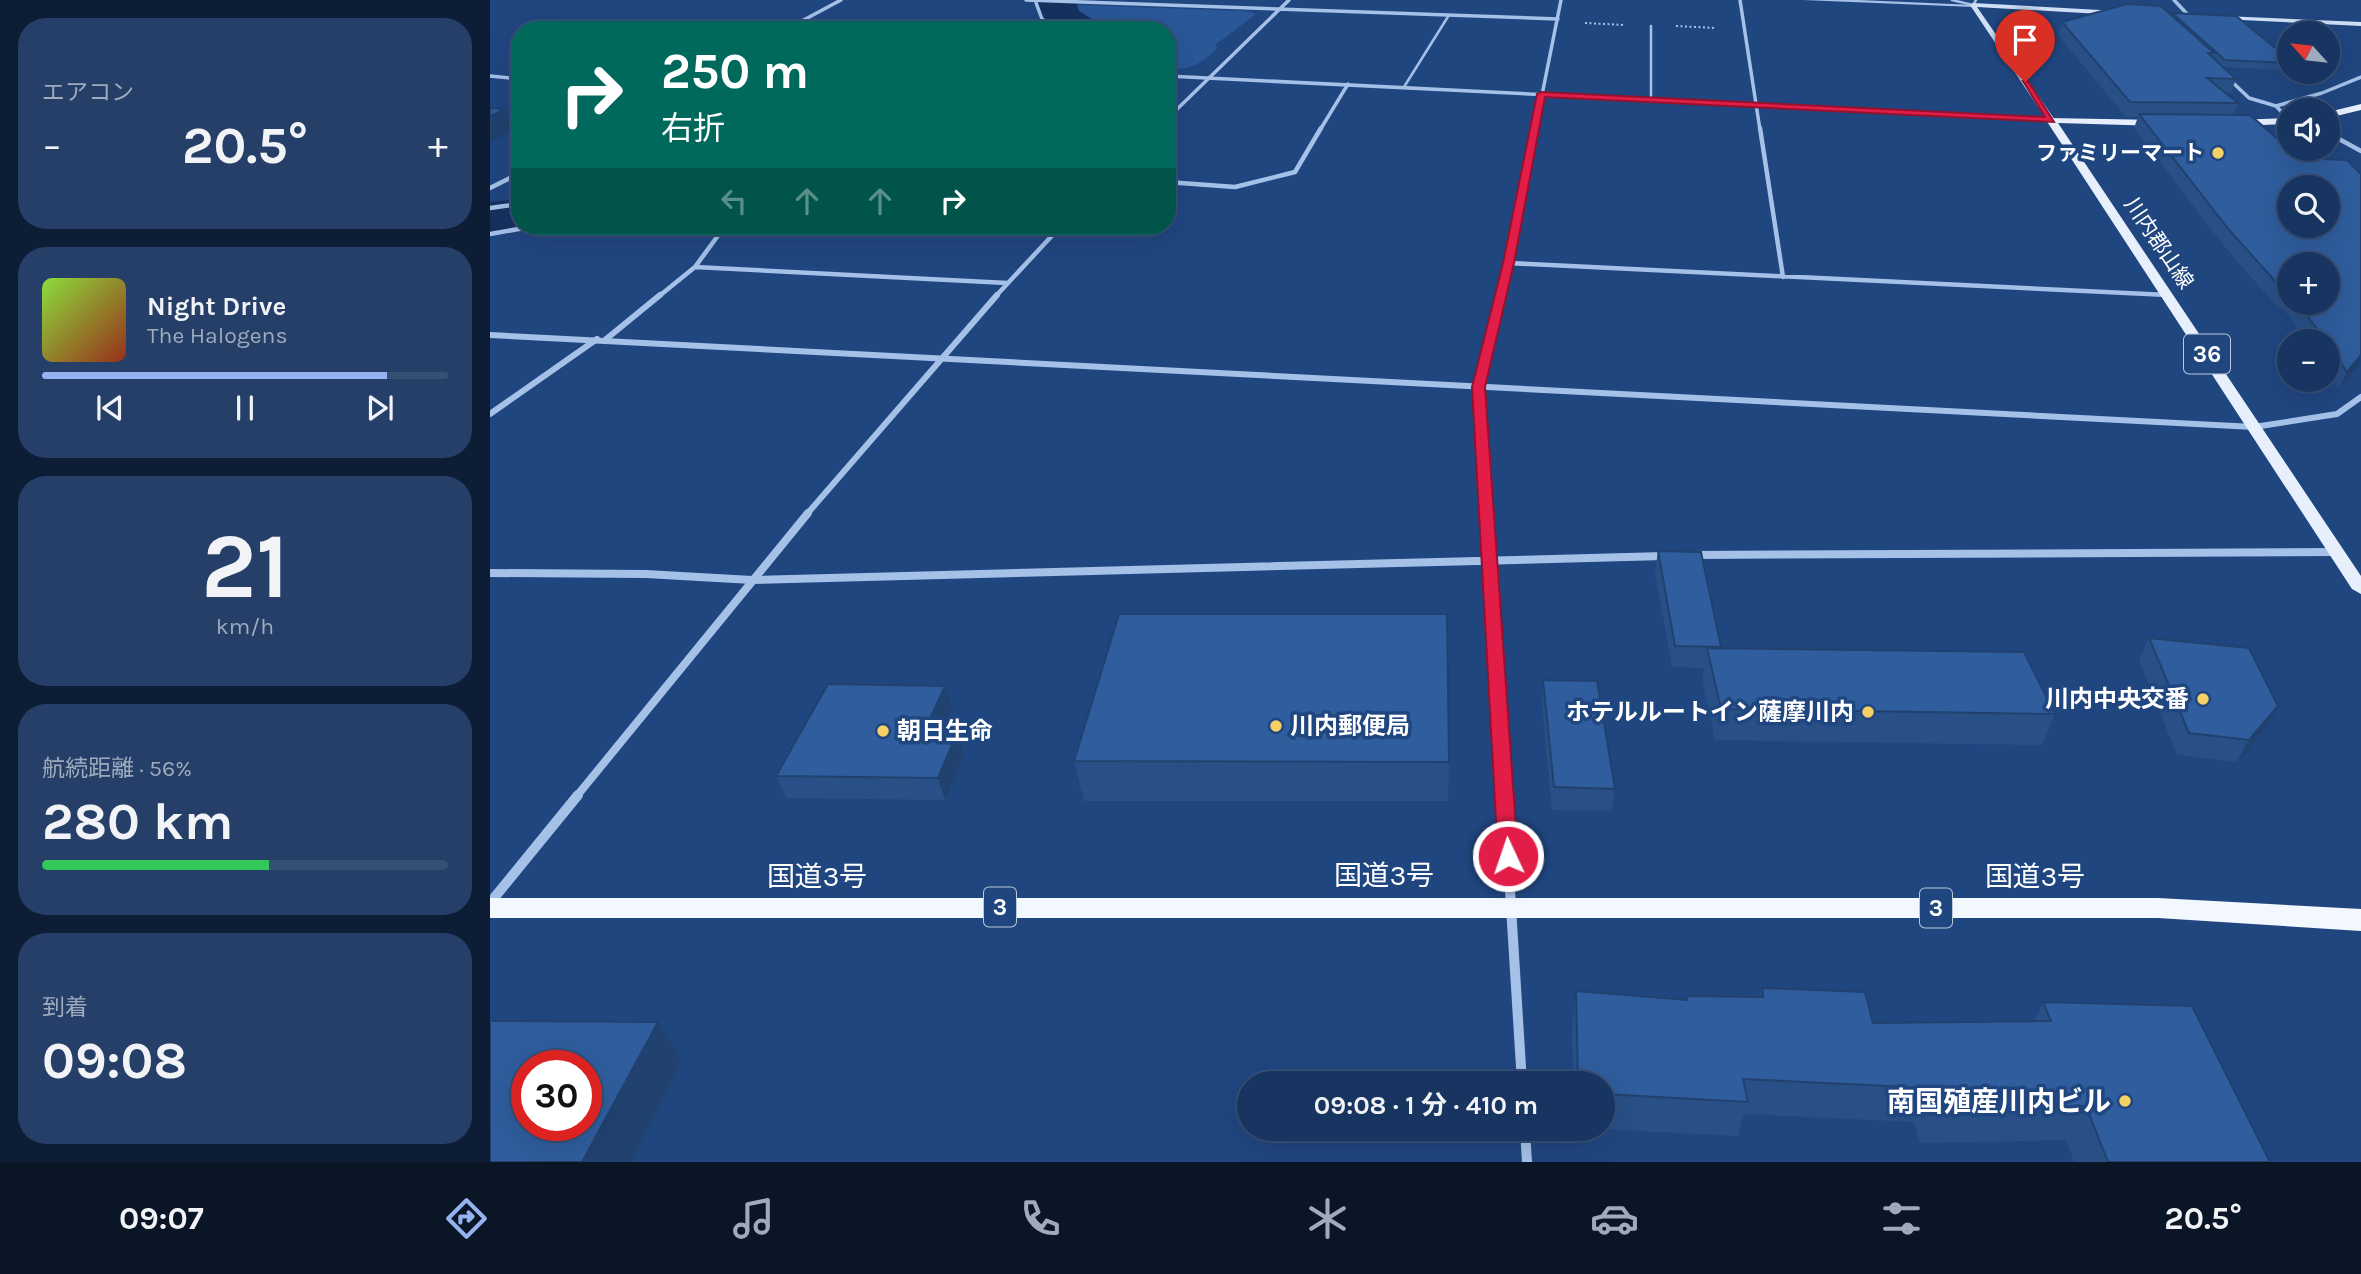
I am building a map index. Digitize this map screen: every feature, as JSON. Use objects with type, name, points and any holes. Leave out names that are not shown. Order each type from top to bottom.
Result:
[{"type":"highway","name":"国道3号","points":[[490,905],[2158,908],[2361,920]]},
{"type":"main road","points":[[1975,3],[2133,13]]},
{"type":"main road","points":[[1975,3],[2051,120],[2168,123]]},
{"type":"main road","points":[[2179,16],[2202,17]]},
{"type":"main road","points":[[2216,18],[2361,24]]},
{"type":"main road","points":[[2340,112],[2361,107]]},
{"type":"main road","name":"川内郡山線","points":[[2051,120],[2361,589]]},
{"type":"main road","points":[[2219,124],[2277,121]]},
{"type":"street","points":[[802,21],[841,0]]},
{"type":"street","points":[[1026,0],[1558,19]]},
{"type":"street","points":[[1035,0],[1045,21]]},
{"type":"street","points":[[1176,110],[1289,0]]},
{"type":"street","points":[[1521,1071],[1478,387],[1508,263],[1561,0]]},
{"type":"street","points":[[1740,0],[1783,277]]},
{"type":"street","points":[[1806,0],[1975,3]]},
{"type":"street","points":[[2174,0],[2189,16]]},
{"type":"street","points":[[2222,72],[2249,98],[2276,106],[2322,93],[2361,77]]},
{"type":"street","points":[[490,76],[511,78]]},
{"type":"street","points":[[1176,76],[2051,120]]},
{"type":"street","points":[[1176,183],[1235,187],[1295,172],[1348,84]]},
{"type":"street","points":[[2340,139],[2361,150]]},
{"type":"street","points":[[490,188],[511,178]]},
{"type":"street","points":[[490,208],[511,205]]},
{"type":"street","points":[[490,234],[511,230]]},
{"type":"street","points":[[490,414],[601,339],[695,267],[718,235]]},
{"type":"street","points":[[490,905],[752,580],[940,357],[1052,235]]},
{"type":"street","points":[[1508,263],[2169,295]]},
{"type":"street","points":[[695,267],[1007,283]]},
{"type":"street","points":[[490,335],[2254,427],[2337,414],[2361,397]]},
{"type":"street","points":[[1683,556],[1834,552],[2337,552]]},
{"type":"street","points":[[490,573],[646,574],[752,580],[1669,556]]},
{"type":"street","points":[[1526,1141],[1527,1162]]},
{"type":"lane","points":[[1952,0],[1975,3]]},
{"type":"lane","points":[[1404,87],[1449,15]]},
{"type":"lane","points":[[1651,26],[1651,100]]},
{"type":"path","points":[[2031,40],[2054,43]]},
{"type":"shaded area","points":[[1076,5],[1245,11],[1256,14],[1215,45],[1218,48],[1201,62],[1183,69],[1176,69],[1176,21],[1083,20]]},
{"type":"building","points":[[2127,4],[2161,6],[2214,53],[2208,53],[2236,79],[2207,78],[2238,103],[2130,102],[2062,22]]},
{"type":"building","points":[[2172,13],[2236,16],[2277,49],[2277,62],[2225,60]]},
{"type":"building","points":[[490,108],[505,109],[490,116]]},
{"type":"building","points":[[2139,114],[2250,115],[2277,138],[2277,161],[2347,160],[2361,174],[2361,355],[2347,372],[2340,362],[2340,329],[2317,329],[2307,315],[2340,315],[2340,252],[2277,252],[2277,283],[2230,231]]},
{"type":"building","points":[[1658,551],[1701,552],[1721,647],[1675,646]]},
{"type":"building","name":"川内郵便局","points":[[1119,614],[1447,614],[1449,762],[1074,761]]},
{"type":"building","name":"川内中央交番","points":[[2149,638],[2249,648],[2278,706],[2249,740],[2189,733]]},
{"type":"building","points":[[1707,648],[2024,652],[2055,714],[1721,709]]},
{"type":"building","points":[[1543,680],[1597,681],[1615,789],[1554,787]]},
{"type":"building","name":"朝日生命","points":[[828,684],[945,686],[924,732],[957,733],[938,778],[776,776]]},
{"type":"building","points":[[1762,988],[1865,992],[1873,1023],[2051,1021],[2043,1002],[2192,1006],[2270,1162],[2108,1162],[2086,1106],[1936,1108],[1929,1088],[1743,1079],[1748,1102],[1615,1095],[1615,1071],[1578,1071],[1576,991],[1687,1000],[1686,996],[1763,997]]},
{"type":"building","points":[[490,1021],[658,1022],[602,1125],[602,1050],[511,1050],[511,1141],[593,1141],[582,1162],[490,1162]]},
{"type":"waterway","points":[[1057,0],[1061,17],[1067,21]]},
{"type":"waterway","points":[[490,219],[511,217]]},
{"type":"place","name":"ファミリーマート","points":[[2218,153]]},
{"type":"place","name":"川内中央交番","points":[[2203,699]]},
{"type":"place","name":"ホテルルートイン薩摩川内","points":[[1868,712]]},
{"type":"place","name":"川内郵便局","points":[[1276,726]]},
{"type":"place","name":"朝日生命","points":[[883,731]]},
{"type":"place","name":"南国殖産川内ビル","points":[[2125,1101]]},
{"type":"route","points":[[1508,856],[1478,387],[1508,263],[1541,94],[2051,120],[2025,82]]}]
